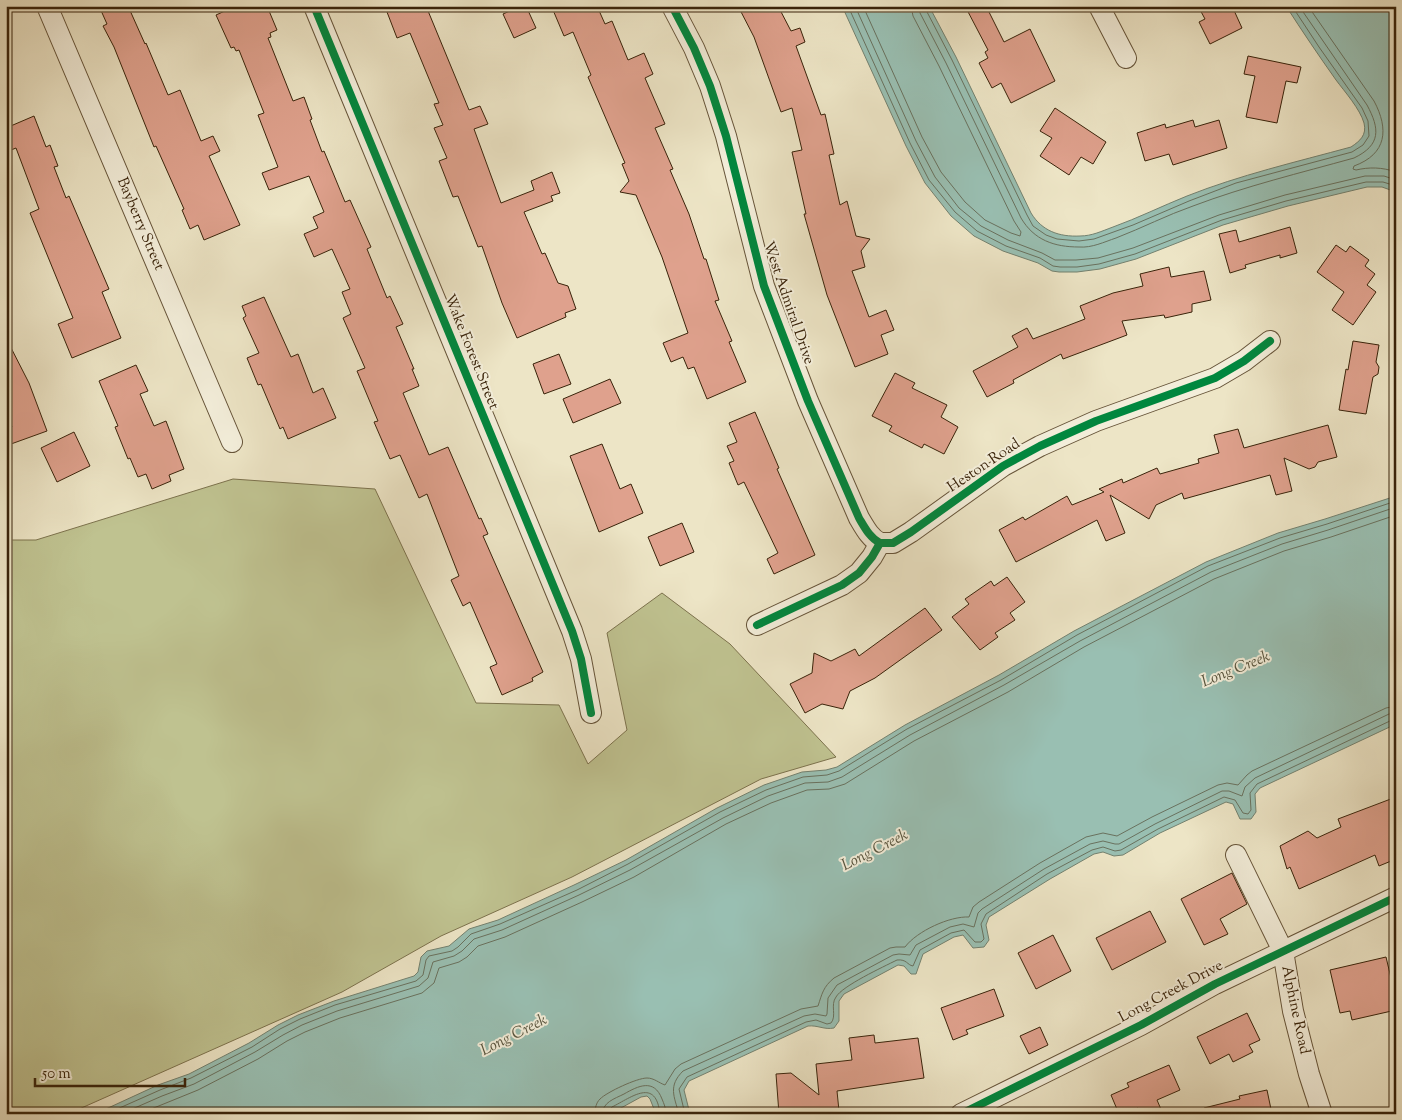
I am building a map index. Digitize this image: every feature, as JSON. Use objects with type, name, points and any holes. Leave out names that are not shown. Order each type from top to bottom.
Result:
[{"type":"street","name":"Bayberry Street","points":[[47,6],[232,442]]},
{"type":"street","name":"Wake Forest Street","points":[[314,6],[572,631],[581,660],[591,713]]},
{"type":"street","name":"West Admiral Drive","points":[[672,6],[694,48],[710,86],[726,136],[764,286],[805,392],[859,518],[868,533],[874,540],[880,543]]},
{"type":"street","points":[[1099,6],[1126,58]]},
{"type":"street","name":"Heston Road","points":[[880,543],[893,543],[1003,466],[1040,446],[1096,421],[1215,378],[1244,361],[1270,341]]},
{"type":"street","points":[[757,625],[842,585],[859,573],[880,543]]},
{"type":"street","name":"Alphine Road","points":[[1236,855],[1283,951],[1294,1011],[1309,1074],[1322,1114]]},
{"type":"street","name":"Long Creek Drive","points":[[961,1114],[987,1107],[1215,984],[1396,898]]},
{"type":"green space","points":[[233,479],[375,489],[476,703],[559,705],[588,764],[627,730],[607,633],[662,593],[730,644],[836,757],[761,779],[572,877],[441,936],[342,992],[68,1114],[6,1114],[6,540],[36,540]]},
{"type":"water","points":[[842,6],[929,6],[1035,219],[1052,232],[1084,236],[1132,220],[1207,188],[1354,145],[1364,134],[1365,127],[1362,118],[1356,106],[1323,62],[1286,6],[1388,6],[1396,23],[1396,192],[1382,187],[1367,187],[1288,206],[1223,225],[1136,259],[1100,269],[1077,272],[1052,271],[1038,263],[1003,251],[974,236],[951,216],[925,183]]},
{"type":"water","name":"Long Creek","points":[[1396,496],[1396,724],[1260,788],[1255,794],[1256,812],[1251,819],[1240,819],[1233,804],[1226,802],[1160,833],[1123,855],[1114,856],[1103,852],[1094,854],[989,917],[986,925],[989,940],[984,947],[973,948],[963,935],[954,937],[923,954],[916,974],[911,974],[904,966],[898,965],[844,994],[839,1001],[839,1021],[834,1028],[808,1026],[689,1081],[684,1090],[690,1114],[656,1114],[647,1096],[641,1097],[610,1114],[95,1114],[158,1085],[189,1074],[298,1015],[334,1001],[414,976],[418,972],[421,957],[427,951],[449,946],[469,929],[498,920],[626,860],[717,808],[764,785],[802,772],[837,767],[905,725],[999,675],[1074,631],[1206,562],[1278,533]]},
{"type":"building","points":[[99,6],[128,6],[168,95],[180,90],[201,141],[213,136],[220,151],[209,156],[240,225],[204,240],[198,225],[190,229],[182,210],[184,209],[156,146],[154,147],[114,47],[103,26],[107,24]]},
{"type":"building","points":[[236,6],[267,6],[277,30],[270,33],[271,37],[268,38],[293,101],[304,97],[322,152],[324,151],[345,202],[350,200],[371,247],[367,249],[387,298],[390,296],[403,324],[396,327],[414,369],[412,369],[419,386],[403,393],[429,455],[448,447],[479,519],[481,518],[488,534],[483,536],[543,672],[532,678],[533,681],[502,695],[490,667],[497,664],[470,602],[463,606],[451,580],[459,576],[427,494],[419,498],[400,455],[390,459],[374,422],[378,421],[357,371],[365,368],[343,318],[351,314],[342,292],[350,289],[332,249],[314,257],[304,234],[318,228],[313,217],[324,212],[309,176],[269,190],[262,173],[278,167],[258,115],[264,113],[239,50],[236,51],[234,47],[231,48],[216,15]]},
{"type":"building","points":[[402,6],[426,6],[469,110],[480,106],[488,124],[474,129],[501,203],[534,190],[531,181],[552,172],[560,193],[551,196],[553,201],[524,212],[542,254],[545,253],[558,283],[568,286],[576,309],[565,313],[566,317],[517,338],[502,303],[482,246],[478,247],[458,196],[453,197],[439,161],[447,158],[434,128],[443,125],[434,104],[439,103],[410,33],[397,38],[387,12]]},
{"type":"building","points":[[521,6],[526,6],[536,28],[514,38],[503,14]]},
{"type":"building","points":[[561,6],[597,6],[605,24],[612,21],[628,60],[644,53],[653,74],[645,78],[665,124],[655,128],[673,169],[670,170],[689,214],[704,259],[706,259],[719,300],[715,301],[732,341],[729,342],[746,382],[707,399],[694,367],[688,369],[683,357],[671,362],[663,343],[688,333],[662,257],[636,195],[620,192],[629,181],[622,164],[625,163],[588,77],[591,75],[573,32],[564,36],[553,10]]},
{"type":"building","points":[[738,6],[778,6],[791,31],[800,28],[805,42],[796,46],[821,115],[825,114],[834,154],[829,155],[840,205],[847,201],[856,236],[870,239],[861,251],[865,267],[852,271],[869,317],[886,310],[894,330],[881,335],[888,354],[855,367],[827,295],[804,214],[806,214],[792,152],[802,150],[792,108],[781,112],[754,37]]},
{"type":"building","points":[[965,6],[986,6],[1004,42],[1030,29],[1055,81],[1011,103],[1001,83],[992,88],[979,63],[988,58],[985,52],[988,50]]},
{"type":"building","points":[[1198,6],[1232,6],[1242,28],[1210,44],[1199,22],[1205,19]]},
{"type":"building","points":[[1248,56],[1301,67],[1297,83],[1286,81],[1277,123],[1246,117],[1255,76],[1244,74]]},
{"type":"building","points":[[1055,108],[1106,142],[1093,164],[1081,157],[1069,175],[1040,156],[1052,138],[1040,131]]},
{"type":"building","points":[[34,116],[46,147],[50,145],[58,166],[54,167],[66,198],[69,196],[109,289],[102,292],[121,338],[72,358],[58,324],[73,318],[30,213],[39,209],[16,148],[6,152],[6,128]]},
{"type":"building","points":[[1193,120],[1195,127],[1219,120],[1227,148],[1173,165],[1169,154],[1145,161],[1137,133],[1165,124],[1166,128]]},
{"type":"building","points":[[1290,227],[1297,253],[1280,258],[1280,255],[1245,265],[1246,268],[1230,273],[1219,234],[1236,230],[1239,242]]},
{"type":"building","points":[[1336,245],[1346,252],[1350,246],[1369,260],[1365,266],[1375,274],[1367,285],[1376,292],[1353,325],[1332,310],[1344,292],[1317,272]]},
{"type":"building","points":[[1169,267],[1171,277],[1204,271],[1211,300],[1192,304],[1192,312],[1165,318],[1164,315],[1122,321],[1127,335],[1063,359],[1061,354],[1013,380],[1014,383],[987,397],[973,371],[1018,347],[1012,336],[1027,328],[1033,339],[1085,319],[1080,306],[1113,293],[1143,286],[1140,274]]},
{"type":"building","points":[[264,297],[291,357],[298,354],[313,393],[323,388],[336,418],[288,439],[283,427],[280,429],[261,384],[258,385],[247,358],[259,353],[243,318],[246,316],[242,306]]},
{"type":"building","points":[[6,338],[29,383],[47,431],[11,444],[6,432],[6,429],[12,427],[6,412]]},
{"type":"building","points":[[1353,341],[1379,345],[1376,362],[1379,367],[1378,374],[1373,377],[1366,414],[1339,410]]},
{"type":"building","points":[[559,354],[571,384],[544,394],[533,364]]},
{"type":"building","points":[[136,365],[148,391],[140,394],[154,426],[166,421],[184,469],[169,475],[171,481],[152,489],[146,474],[138,477],[130,458],[128,459],[115,427],[118,426],[99,381]]},
{"type":"building","points":[[895,373],[915,383],[912,388],[947,405],[941,417],[958,427],[944,454],[924,444],[922,448],[889,431],[892,426],[872,416]]},
{"type":"building","points":[[610,379],[621,403],[573,423],[563,399]]},
{"type":"building","points":[[755,412],[779,468],[777,469],[815,555],[774,574],[767,559],[778,553],[744,482],[738,485],[729,463],[734,461],[727,446],[737,442],[729,423]]},
{"type":"building","points":[[1328,425],[1337,457],[1318,462],[1315,467],[1309,469],[1284,458],[1292,491],[1276,495],[1270,475],[1184,499],[1182,493],[1156,505],[1149,519],[1110,495],[1125,533],[1106,541],[1097,520],[1016,562],[999,530],[1023,517],[1025,520],[1067,496],[1072,505],[1104,492],[1099,489],[1122,479],[1123,483],[1157,468],[1160,474],[1199,463],[1198,459],[1219,453],[1214,435],[1238,429],[1244,448]]},
{"type":"building","points":[[74,432],[90,466],[57,482],[41,448]]},
{"type":"building","points":[[602,444],[620,489],[631,484],[643,513],[599,532],[570,456]]},
{"type":"building","points":[[682,523],[694,552],[660,566],[648,537]]},
{"type":"building","points":[[1007,577],[1025,602],[1010,613],[1015,620],[995,633],[998,637],[980,650],[952,617],[969,604],[965,599],[991,581],[994,586]]},
{"type":"building","points":[[925,608],[942,630],[875,678],[850,691],[843,709],[822,704],[805,713],[790,684],[812,673],[814,653],[831,661],[855,649],[859,656]]},
{"type":"building","points":[[1396,797],[1396,859],[1379,866],[1375,855],[1299,889],[1290,867],[1287,869],[1280,846],[1308,831],[1317,838],[1341,827],[1338,819]]},
{"type":"building","points":[[1232,873],[1247,904],[1220,919],[1228,934],[1204,945],[1181,899]]},
{"type":"building","points":[[1150,911],[1166,942],[1112,970],[1096,938]]},
{"type":"building","points":[[1053,935],[1071,971],[1036,989],[1018,953]]},
{"type":"building","points":[[1386,957],[1396,999],[1396,1010],[1352,1020],[1350,1011],[1340,1013],[1330,970]]},
{"type":"building","points":[[994,989],[1004,1016],[966,1030],[968,1034],[953,1040],[941,1008]]},
{"type":"building","points":[[1247,1013],[1260,1040],[1249,1045],[1253,1052],[1233,1062],[1229,1054],[1210,1064],[1197,1037]]},
{"type":"building","points":[[1040,1027],[1048,1045],[1029,1054],[1020,1036]]},
{"type":"building","points":[[874,1035],[875,1043],[918,1038],[924,1078],[837,1091],[839,1111],[843,1114],[779,1114],[776,1074],[791,1073],[819,1095],[816,1064],[852,1060],[849,1038]]},
{"type":"building","points":[[1169,1065],[1180,1090],[1157,1100],[1163,1114],[1141,1114],[1138,1108],[1124,1114],[1119,1114],[1111,1095],[1129,1087],[1127,1083]]},
{"type":"building","points":[[1267,1090],[1272,1114],[1205,1114],[1204,1108],[1240,1099],[1239,1096]]},
{"type":"cycle path","points":[[314,6],[572,631],[581,659],[591,713]]},
{"type":"cycle path","points":[[672,6],[694,48],[710,86],[726,136],[764,286],[808,401],[859,518],[871,536],[880,543]]},
{"type":"cycle path","points":[[757,625],[842,585],[859,573],[880,543],[893,543],[911,532],[1003,466],[1040,446],[1096,421],[1215,378],[1244,361],[1270,341]]},
{"type":"cycle path","points":[[961,1114],[1141,1025],[1215,984],[1396,897]]}]
